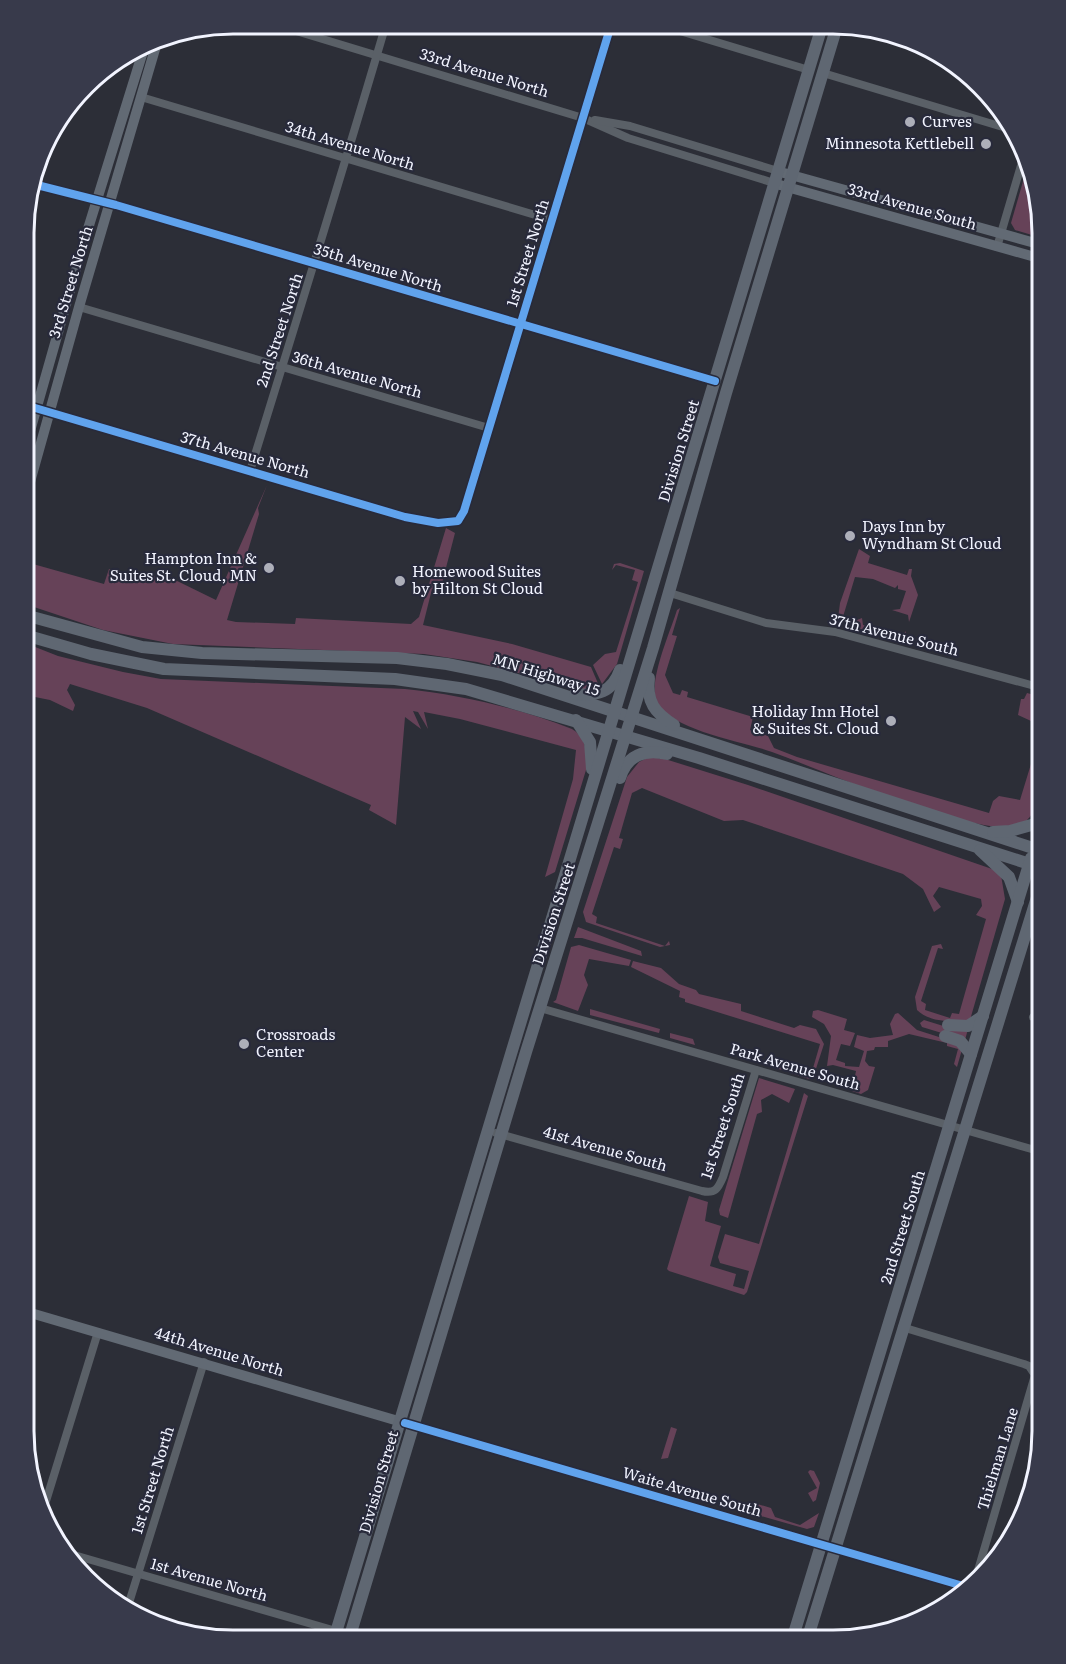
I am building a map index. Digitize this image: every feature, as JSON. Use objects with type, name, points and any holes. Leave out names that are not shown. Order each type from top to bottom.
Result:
[{"type":"highway","name":"Division Street","points":[[356,1630],[405,1423],[487,1130],[819,34]]},
{"type":"highway","name":"Division Street","points":[[337,1630],[501,1134],[594,840],[670,593],[723,403],[835,34]]},
{"type":"highway","points":[[34,613],[88,634]]},
{"type":"highway","name":"MN Highway 15","points":[[34,618],[141,647],[176,651],[424,661],[502,675],[1031,847]]},
{"type":"highway","points":[[552,692],[589,695],[609,689],[619,673],[630,637],[642,620]]},
{"type":"highway","points":[[34,639],[136,665],[164,669],[396,679],[448,685],[497,696],[1029,864]]},
{"type":"highway","points":[[653,648],[648,687],[651,705],[660,716],[690,735]]},
{"type":"highway","points":[[576,720],[592,750],[592,782]]},
{"type":"highway","points":[[594,840],[607,819],[622,771],[631,758],[654,752],[699,758]]},
{"type":"highway","points":[[986,832],[1010,831],[1032,825]]},
{"type":"highway","points":[[977,847],[1009,877],[1018,902]]},
{"type":"highway","name":"2nd Street South","points":[[795,1630],[1031,860]]},
{"type":"highway","name":"2nd Street South","points":[[810,1630],[963,1128],[1031,918]]},
{"type":"highway","points":[[971,1054],[960,1041],[946,1031],[968,1026],[983,1016]]},
{"type":"main road","name":"3rd Street North","points":[[34,468],[154,52]]},
{"type":"main road","name":"3rd Street North","points":[[34,397],[141,57]]},
{"type":"main road","name":"33rd Avenue South","points":[[776,177],[793,175],[1032,242]]},
{"type":"main road","name":"33rd Avenue South","points":[[776,177],[789,188],[1032,256]]},
{"type":"main road","name":"44th Avenue North","points":[[34,1314],[405,1423]]},
{"type":"street","name":"1st Street North","points":[[458,522],[489,428],[608,34]]},
{"type":"street","points":[[690,34],[808,70]]},
{"type":"street","name":"33rd Avenue North","points":[[311,35],[583,118],[636,141],[776,177]]},
{"type":"street","name":"2nd Street North","points":[[250,471],[383,35]]},
{"type":"street","points":[[823,74],[999,126]]},
{"type":"street","name":"34th Avenue North","points":[[141,97],[552,220]]},
{"type":"street","name":"33rd Avenue North","points":[[583,118],[630,126],[776,177]]},
{"type":"street","points":[[997,247],[1020,169]]},
{"type":"street","name":"35th Avenue North","points":[[40,186],[96,202],[110,203],[715,381]]},
{"type":"street","name":"36th Avenue North","points":[[79,307],[489,428]]},
{"type":"street","name":"37th Avenue North","points":[[34,407],[413,519],[438,523],[458,522]]},
{"type":"street","name":"37th Avenue South","points":[[670,593],[766,623],[835,632],[1032,685]]},
{"type":"street","name":"Park Avenue South","points":[[540,1008],[1031,1149]]},
{"type":"street","name":"1st Street South","points":[[715,1191],[723,1178],[756,1070]]},
{"type":"street","name":"41st Avenue South","points":[[487,1130],[702,1191],[715,1191]]},
{"type":"street","name":"Thielman Lane","points":[[902,1327],[1024,1364],[1031,1369]]},
{"type":"street","points":[[47,1498],[98,1332]]},
{"type":"street","name":"1st Street North","points":[[130,1600],[204,1362]]},
{"type":"street","name":"Thielman Lane","points":[[980,1564],[1031,1389]]},
{"type":"street","name":"Waite Avenue South","points":[[405,1423],[958,1584]]},
{"type":"street","name":"1st Avenue North","points":[[81,1557],[319,1630]]},
{"type":"shaded area","points":[[1024,179],[1030,208],[1032,235],[1015,230],[1011,223]]},
{"type":"shaded area","points":[[267,485],[258,508],[259,514],[227,620],[295,624],[296,618],[411,624],[419,617],[446,528],[455,533],[440,591],[432,589],[423,625],[512,644],[591,667],[600,688],[582,690],[477,662],[424,654],[173,644],[103,630],[34,607],[34,564],[104,584],[109,569],[142,578],[144,575],[173,579],[216,600]]},
{"type":"shaded area","points":[[859,549],[870,556],[868,563],[907,575],[909,569],[912,569],[911,576],[918,595],[909,622],[908,615],[892,610],[900,609],[906,591],[898,589],[898,585],[895,588],[873,579],[855,577],[842,620],[838,619],[840,603]]},
{"type":"shaded area","points":[[620,563],[644,571],[617,664],[602,684],[593,665],[605,654],[616,652],[638,582],[632,580],[635,570],[616,565],[612,570],[614,564]]},
{"type":"shaded area","points":[[680,608],[672,635],[677,636],[665,675],[673,693],[680,695],[682,690],[688,692],[687,697],[753,717],[750,730],[768,736],[774,748],[797,757],[989,813],[993,801],[999,796],[1020,800],[1032,762],[1032,814],[1024,822],[1008,827],[968,822],[912,805],[772,752],[709,734],[677,720],[665,712],[657,702],[655,682],[661,656],[677,610]]},
{"type":"shaded area","points":[[862,618],[863,625],[902,636],[906,631],[905,639],[901,641],[857,628],[857,620]]},
{"type":"shaded area","points":[[34,647],[58,656],[161,679],[405,689],[469,699],[552,721],[572,729],[583,741],[586,752],[586,770],[555,872],[545,877],[573,779],[576,750],[460,719],[424,712],[428,729],[418,712],[413,711],[421,729],[405,717],[396,825],[369,810],[371,805],[147,708],[70,684],[67,690],[75,705],[73,711],[50,700],[34,697]]},
{"type":"shaded area","points":[[1027,693],[1032,694],[1032,721],[1018,715],[1021,699],[1024,699]]},
{"type":"shaded area","points":[[649,757],[665,759],[748,785],[995,870],[1001,875],[1005,899],[970,1020],[950,1021],[929,1017],[917,1010],[915,997],[932,946],[941,944],[943,949],[938,948],[921,1001],[926,1004],[925,1010],[950,1018],[952,1013],[959,1014],[986,919],[976,915],[982,906],[981,899],[939,887],[933,896],[941,907],[934,912],[923,889],[903,874],[743,820],[724,821],[642,788],[632,793],[619,838],[623,839],[620,849],[614,847],[592,914],[597,917],[596,923],[665,946],[660,947],[586,922],[583,912],[627,777],[639,762]]},
{"type":"shaded area","points":[[578,927],[641,951],[642,956],[582,938],[574,938]]},
{"type":"shaded area","points":[[579,945],[631,960],[629,966],[589,959],[584,975],[588,985],[578,1011],[553,1002],[556,1000],[571,947]]},
{"type":"shaded area","points":[[633,961],[661,968],[679,984],[696,990],[699,994],[741,1004],[741,1011],[794,1028],[800,1025],[816,1029],[824,1044],[813,1078],[809,1079],[764,1064],[767,1062],[811,1075],[820,1044],[685,1002],[685,999],[679,997],[680,991],[631,967]]},
{"type":"shaded area","points":[[590,1009],[660,1029],[659,1033],[590,1015]]},
{"type":"shaded area","points":[[818,1010],[847,1019],[844,1030],[855,1033],[850,1046],[841,1044],[836,1060],[845,1063],[845,1066],[859,1067],[864,1051],[854,1047],[857,1035],[870,1038],[893,1035],[890,1024],[895,1014],[898,1013],[917,1030],[961,1044],[963,1046],[957,1067],[954,1064],[958,1049],[947,1046],[947,1043],[909,1034],[888,1041],[888,1047],[875,1047],[874,1050],[867,1051],[865,1061],[869,1066],[875,1067],[868,1090],[861,1094],[852,1091],[856,1071],[833,1065],[827,1066],[831,1036],[824,1024],[812,1017],[813,1011]]},
{"type":"shaded area","points":[[924,1020],[953,1029],[968,1029],[965,1040],[922,1027],[920,1023]]},
{"type":"shaded area","points":[[670,1033],[693,1039],[695,1045],[670,1038]]},
{"type":"shaded area","points":[[759,1078],[795,1089],[789,1103],[772,1094],[761,1100],[762,1112],[757,1114],[728,1218],[720,1215],[719,1210]]},
{"type":"shaded area","points":[[804,1093],[808,1096],[747,1292],[744,1295],[669,1271],[667,1269],[689,1196],[708,1202],[705,1221],[721,1226],[710,1266],[736,1274],[733,1286],[744,1289],[749,1271],[720,1263],[718,1257],[725,1234],[759,1244]]},
{"type":"shaded area","points":[[671,1427],[677,1429],[668,1458],[661,1459]]},
{"type":"shaded area","points":[[814,1471],[820,1483],[816,1500],[813,1502],[808,1493],[817,1488],[808,1472]]},
{"type":"shaded area","points":[[754,1503],[771,1508],[775,1517],[800,1525],[819,1513],[814,1527],[807,1529],[750,1513]]},
{"type":"cycle path","points":[[34,408],[405,517],[438,523],[458,521],[464,511],[608,34]]},
{"type":"cycle path","points":[[40,186],[116,205],[715,381]]},
{"type":"cycle path","points":[[405,1423],[958,1585]]},
{"type":"place","name":"Curves","points":[[910,122]]},
{"type":"place","name":"Minnesota Kettlebell","points":[[986,144]]},
{"type":"place","name":"Days Inn by Wyndham St Cloud","points":[[850,536]]},
{"type":"place","name":"Hampton Inn & Suites St. Cloud, MN","points":[[269,568]]},
{"type":"place","name":"Homewood Suites by Hilton St Cloud","points":[[400,581]]},
{"type":"place","name":"Holiday Inn Hotel & Suites St. Cloud","points":[[891,721]]},
{"type":"place","name":"Crossroads Center","points":[[244,1044]]}]
